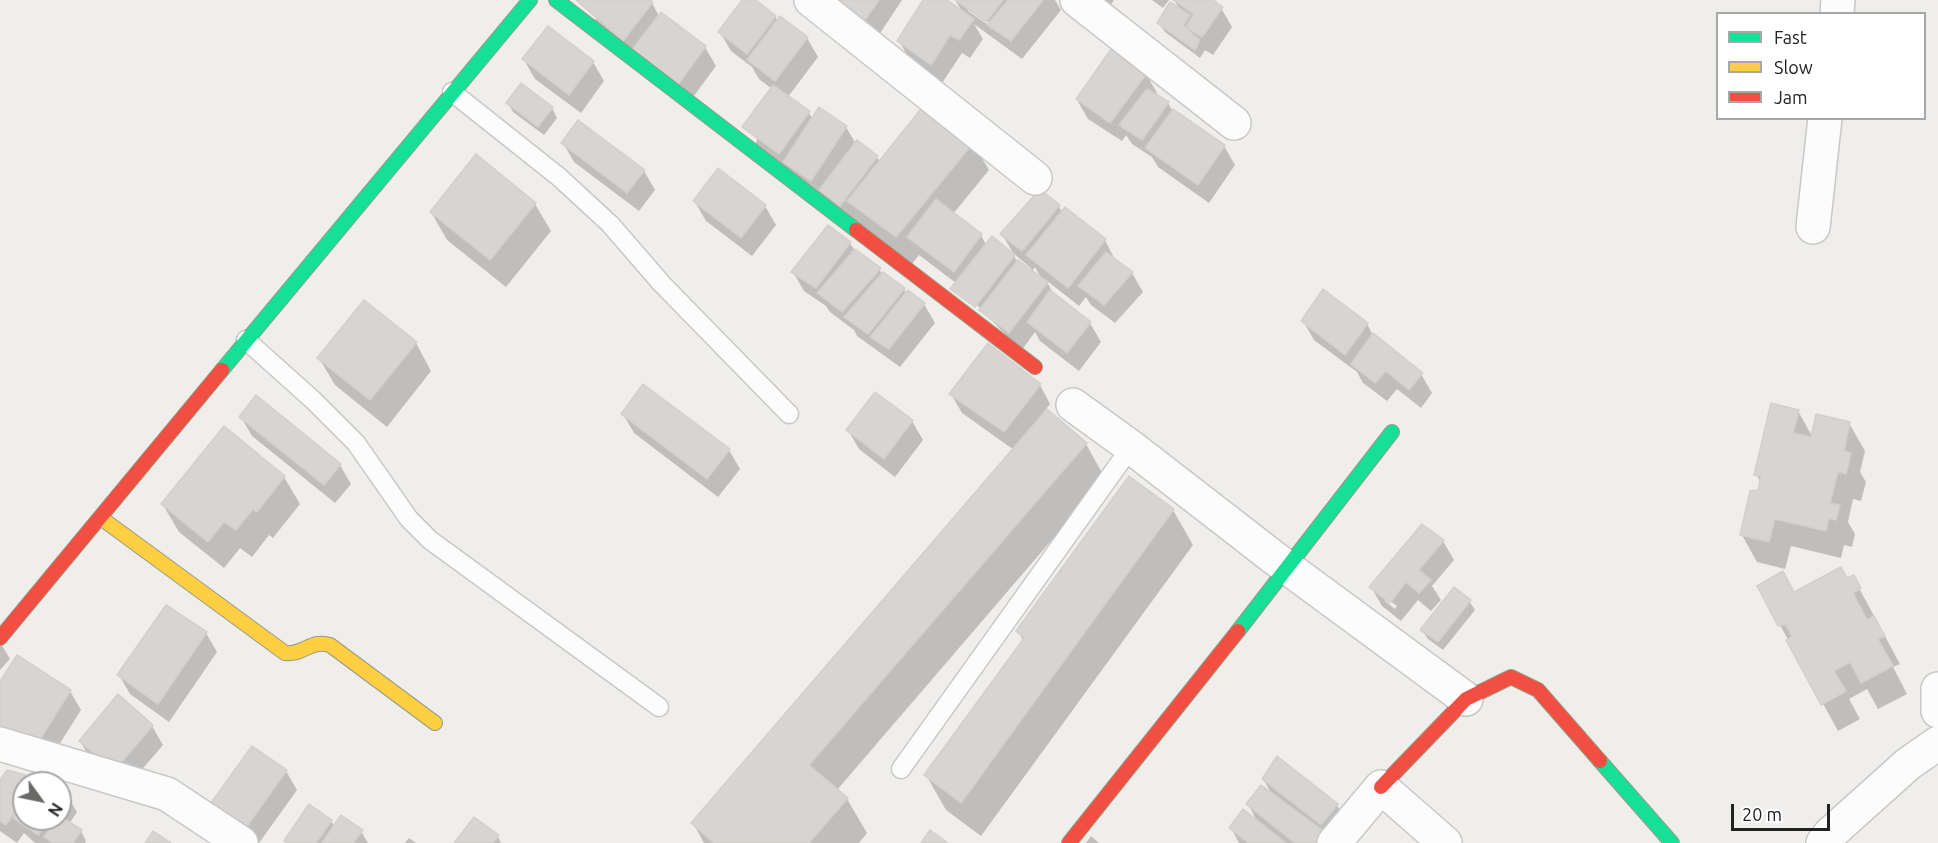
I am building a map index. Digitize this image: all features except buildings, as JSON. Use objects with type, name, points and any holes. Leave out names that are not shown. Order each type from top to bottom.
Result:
[{"type":"street","points":[[0,638],[530,0]]},
{"type":"street","points":[[556,0],[1035,367]]},
{"type":"street","points":[[811,0],[1035,178]]},
{"type":"street","points":[[1077,0],[1234,123]]},
{"type":"street","points":[[1813,227],[1825,120]]},
{"type":"street","points":[[1073,405],[1466,699]]},
{"type":"street","points":[[1069,843],[1288,568],[1392,432]]},
{"type":"street","points":[[101,518],[285,653],[295,655],[320,641],[330,645],[435,723]]},
{"type":"street","points":[[1334,843],[1381,787],[1466,699],[1511,677],[1538,690],[1672,843]]},
{"type":"street","points":[[1938,689],[1938,711]]},
{"type":"street","points":[[1826,839],[1908,764],[1938,743]]},
{"type":"street","points":[[0,744],[167,794],[241,843]]},
{"type":"street","points":[[1381,787],[1445,843]]},
{"type":"lane","points":[[452,92],[560,177],[610,224],[662,284],[789,414]]},
{"type":"lane","points":[[246,340],[313,400],[356,443],[409,519],[430,540],[659,707]]},
{"type":"lane","points":[[901,769],[1131,447]]},
{"type":"traffic: fast","points":[[222,370],[530,0]]},
{"type":"traffic: fast","points":[[556,0],[856,230]]},
{"type":"traffic: fast","points":[[1238,631],[1392,432]]},
{"type":"traffic: fast","points":[[1600,761],[1672,843]]},
{"type":"traffic: slow","points":[[101,518],[285,653],[298,652],[317,644],[330,645],[435,723]]},
{"type":"traffic: jam","points":[[856,230],[1035,367]]},
{"type":"traffic: jam","points":[[0,638],[222,370]]},
{"type":"traffic: jam","points":[[1069,843],[1238,631]]},
{"type":"traffic: jam","points":[[1381,787],[1466,699],[1511,677],[1538,690],[1600,761]]}]
